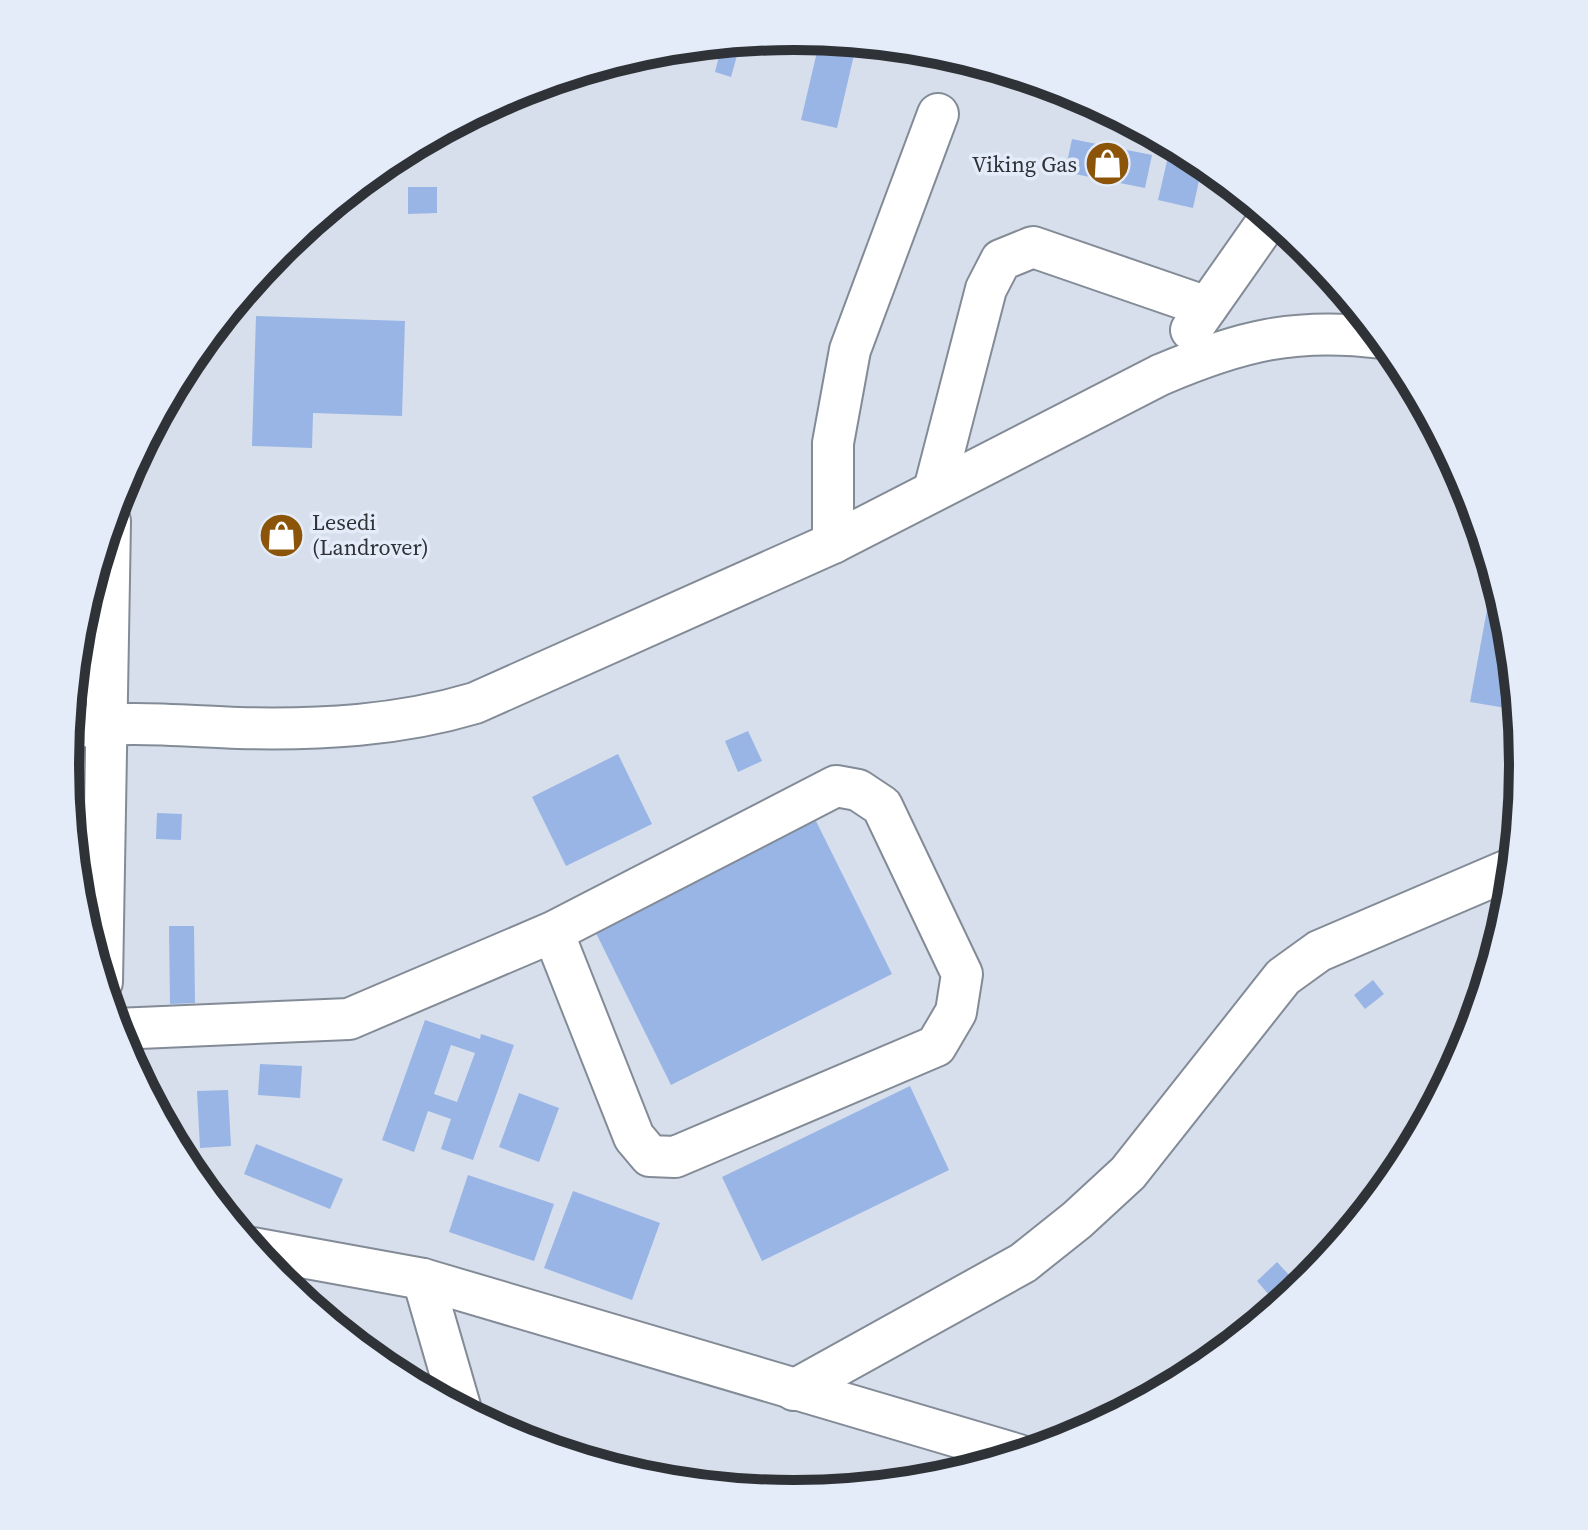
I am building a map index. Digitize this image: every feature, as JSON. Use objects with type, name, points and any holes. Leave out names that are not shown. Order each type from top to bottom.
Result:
[{"type":"street","points":[[833,543],[833,443],[850,350],[938,114]]},
{"type":"street","points":[[1160,375],[1264,226]]},
{"type":"street","points":[[934,490],[986,289],[1001,260],[1033,247],[1207,307]]},
{"type":"street","points":[[81,726],[108,722],[307,728],[370,725],[429,717],[475,703],[833,543],[1160,375],[1212,353],[1278,336],[1332,332],[1365,336]]},
{"type":"street","points":[[103,949],[110,559]]},
{"type":"street","points":[[129,1028],[349,1019],[553,932],[836,786],[858,790],[882,806],[962,974],[956,1012],[936,1046],[675,1157],[650,1156],[634,1137],[553,932]]},
{"type":"street","points":[[794,1390],[1023,1263],[1077,1220],[1128,1173],[1283,977],[1319,951],[1500,873]]},
{"type":"street","points":[[270,1251],[423,1279],[1000,1449]]},
{"type":"street","points":[[423,1279],[457,1395]]},
{"type":"building","points":[[817,51],[854,53],[837,128],[801,120]]},
{"type":"building","points":[[738,53],[731,77],[715,72],[719,54]]},
{"type":"building","name":"Viking Gas","points":[[1072,139],[1152,155],[1145,188],[1065,172]]},
{"type":"building","points":[[1168,156],[1200,177],[1193,208],[1158,200]]},
{"type":"building","points":[[408,187],[437,187],[437,213],[408,214]]},
{"type":"building","points":[[256,316],[405,321],[402,416],[313,413],[312,448],[252,446]]},
{"type":"building","points":[[1489,599],[1503,672],[1506,708],[1470,702]]},
{"type":"building","points":[[748,731],[762,761],[738,772],[725,741]]},
{"type":"building","points":[[618,754],[652,824],[566,866],[532,797]]},
{"type":"building","points":[[157,813],[182,814],[181,840],[156,839]]},
{"type":"building","points":[[813,815],[892,974],[671,1085],[592,925]]},
{"type":"building","points":[[169,926],[194,926],[195,1003],[170,1004]]},
{"type":"building","points":[[1373,980],[1384,994],[1365,1009],[1354,995]]},
{"type":"building","points":[[425,1020],[480,1039],[481,1034],[514,1045],[473,1160],[441,1149],[451,1119],[428,1111],[414,1152],[382,1140]],"holes":[[[451,1045],[475,1053],[457,1102],[434,1094]]]},
{"type":"building","points":[[260,1064],[302,1066],[300,1098],[258,1095]]},
{"type":"building","points":[[910,1086],[949,1170],[762,1261],[722,1177]]},
{"type":"building","points":[[228,1090],[231,1146],[200,1148],[197,1091]]},
{"type":"building","points":[[519,1093],[559,1108],[539,1162],[499,1147]]},
{"type":"building","points":[[256,1144],[343,1179],[330,1209],[244,1174]]},
{"type":"building","points":[[468,1175],[554,1204],[534,1261],[449,1232]]},
{"type":"building","points":[[573,1191],[660,1223],[632,1300],[544,1268]]},
{"type":"building","points":[[1277,1262],[1291,1277],[1270,1296],[1257,1281]]},
{"type":"place","name":"Viking Gas","points":[[1108,164]]},
{"type":"place","name":"Lesedi (Landrover)","points":[[281,535]]}]
